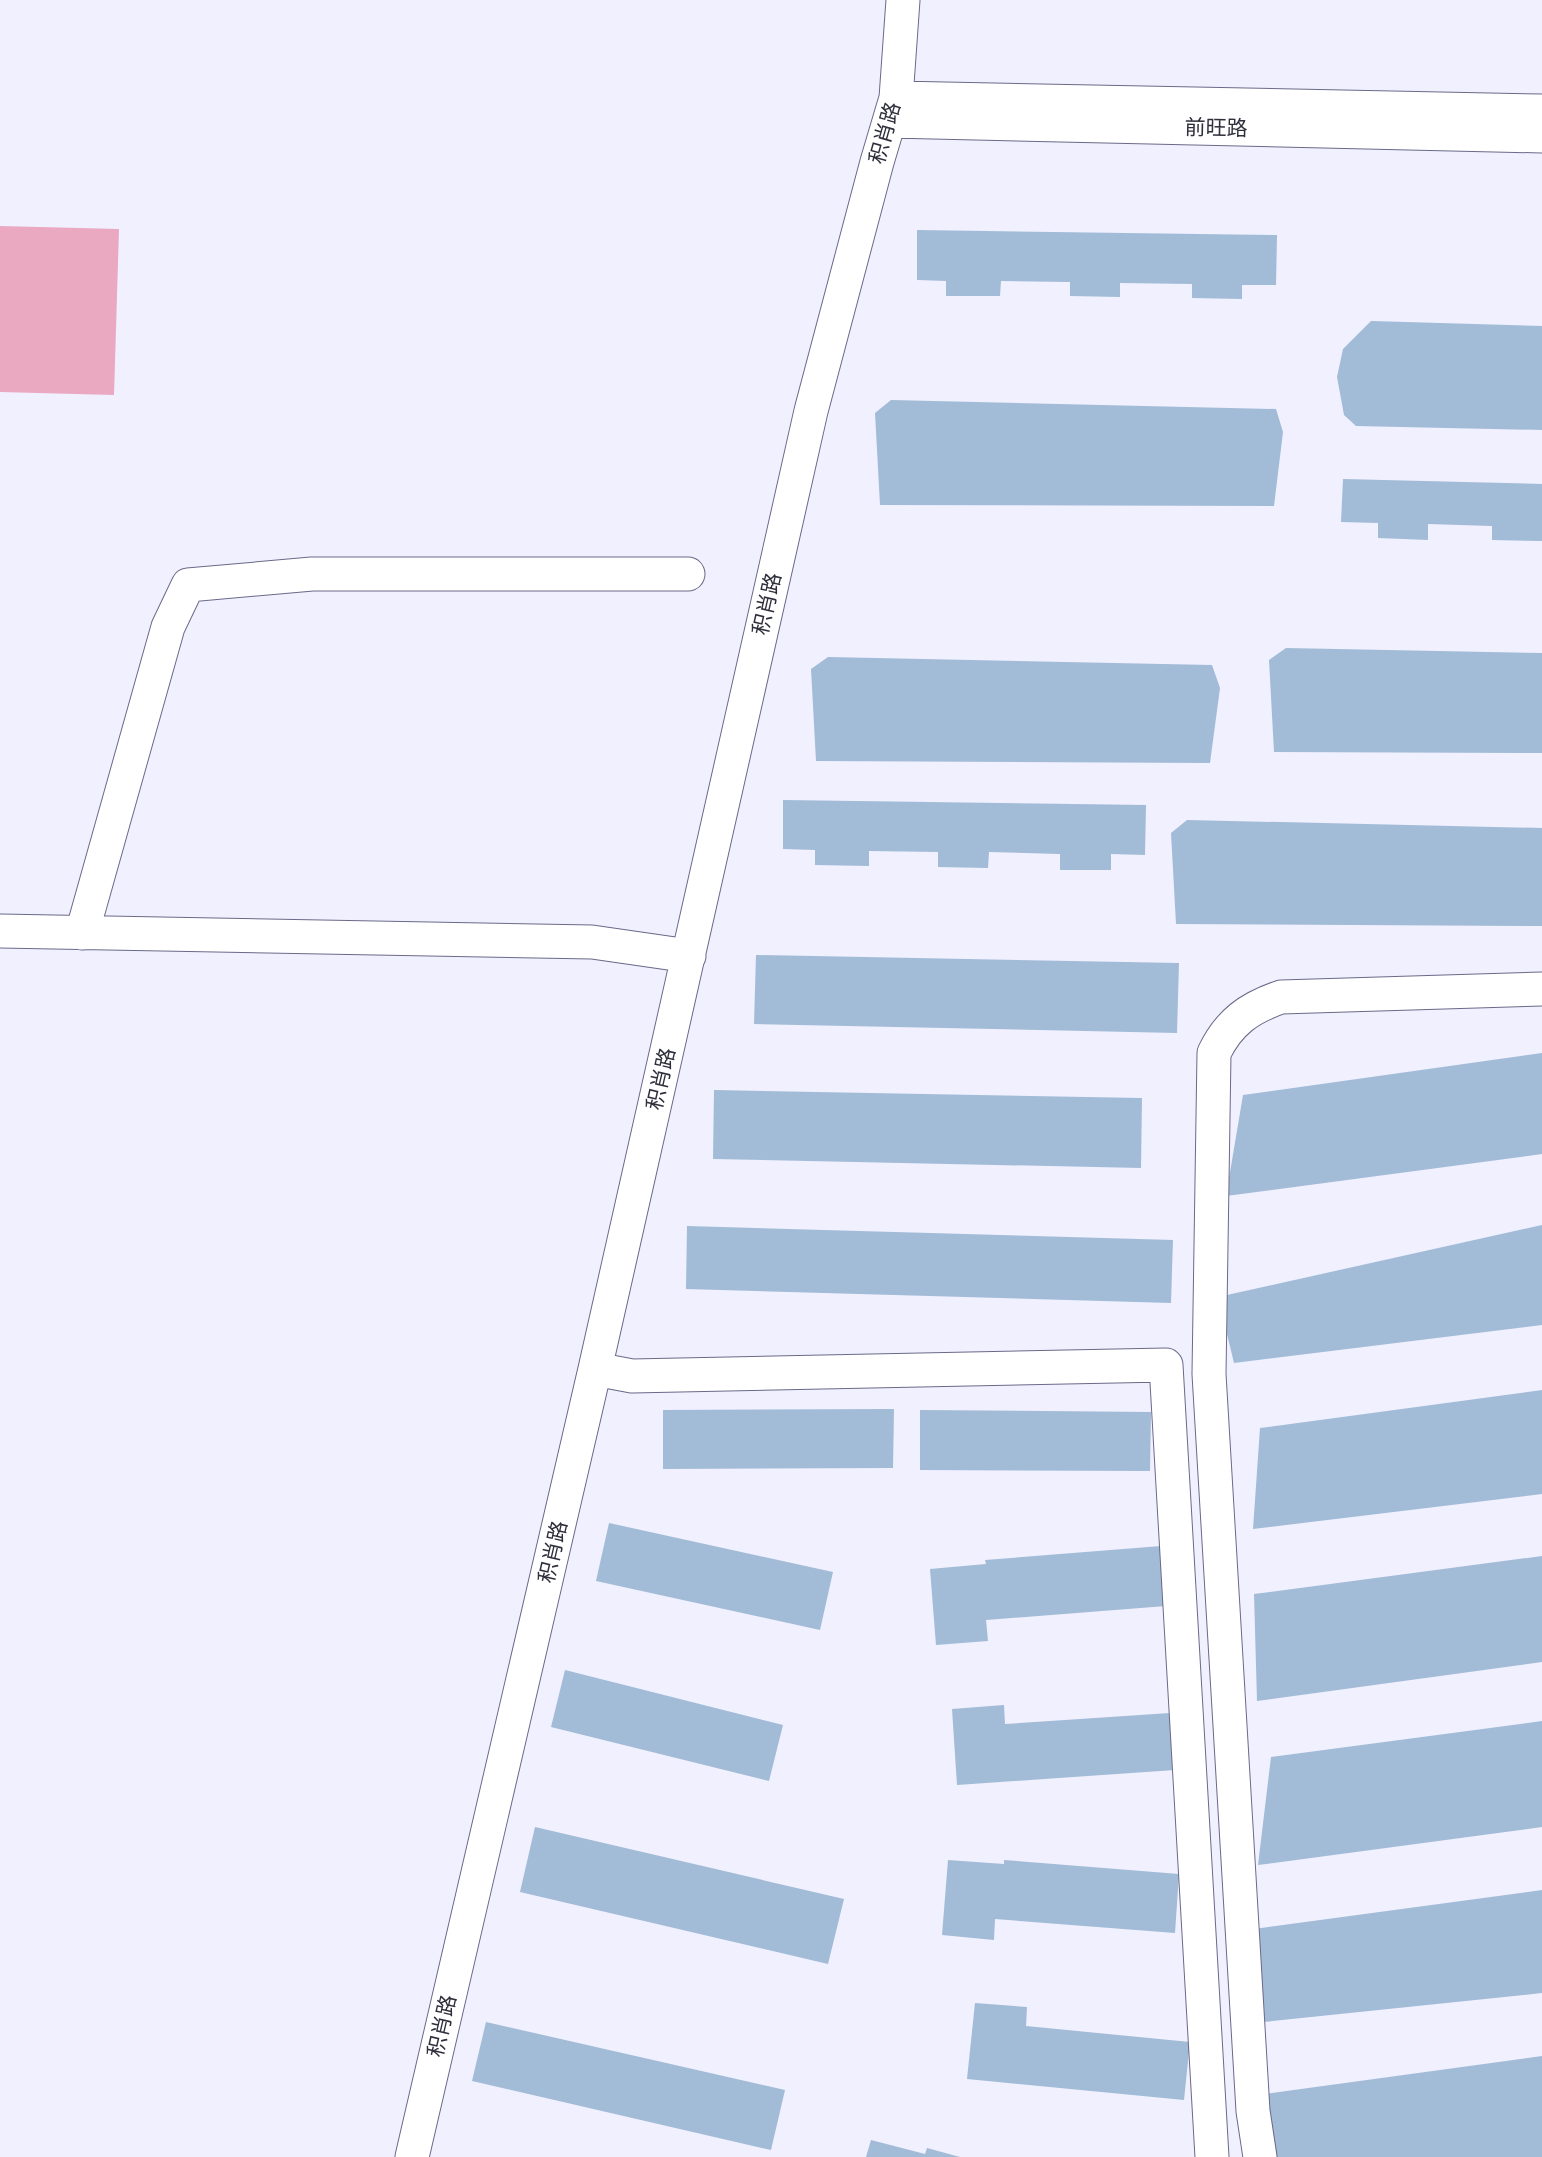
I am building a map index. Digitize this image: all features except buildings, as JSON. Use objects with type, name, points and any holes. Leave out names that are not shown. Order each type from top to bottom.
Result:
[{"type":"street","name":"积肖路","points":[[411,2157],[596,1369],[811,411],[893,109],[903,0]]},
{"type":"street","name":"前旺路","points":[[893,109],[1542,111]]},
{"type":"street","name":"前旺路","points":[[893,109],[1542,136]]},
{"type":"street","points":[[82,933],[168,627],[188,585],[312,574],[688,574]]},
{"type":"street","points":[[0,931],[592,942],[689,956]]},
{"type":"street","points":[[1260,2157],[1253,2111],[1209,1374],[1214,1053],[1224,1033],[1241,1018],[1259,1004],[1281,997],[1542,989]]},
{"type":"street","points":[[596,1369],[632,1376],[1167,1365],[1212,2157]]},
{"type":"shaded area","points":[[0,226],[119,229],[114,395],[0,392]]}]
